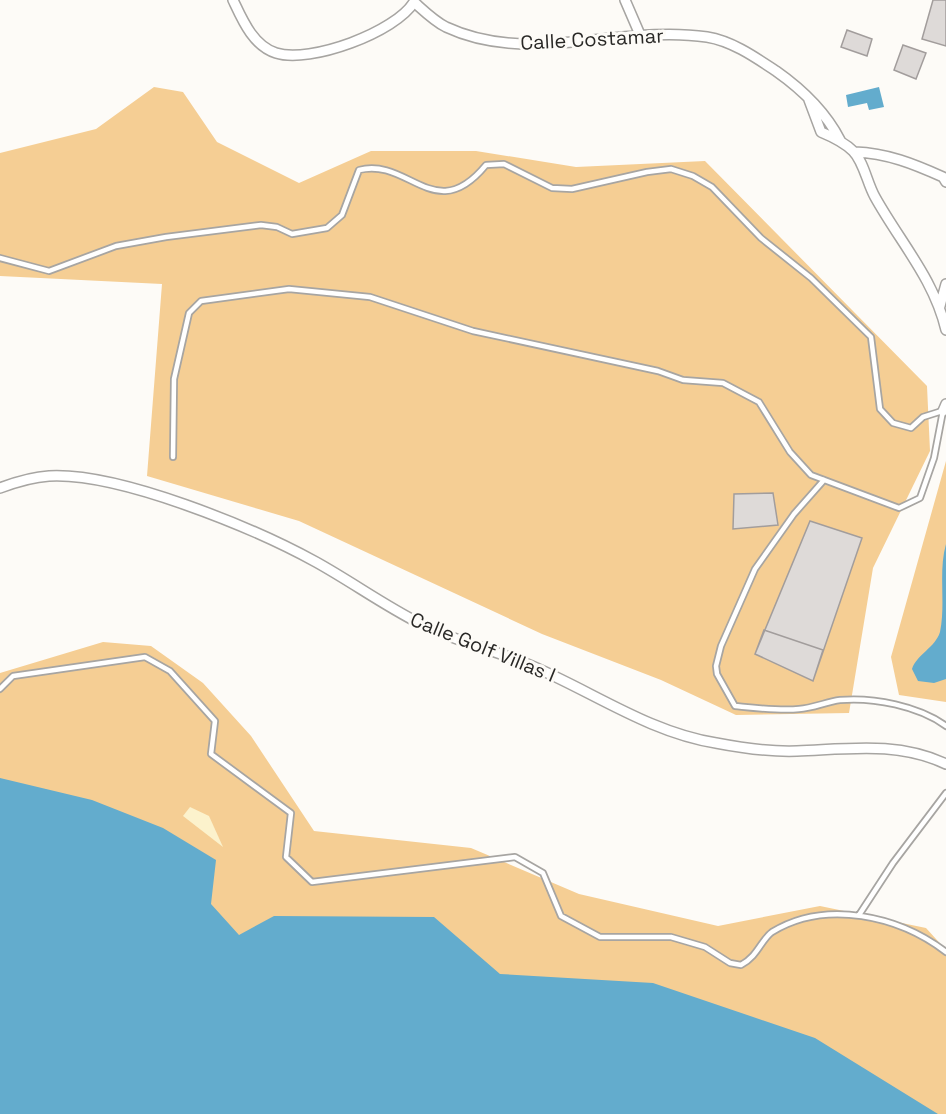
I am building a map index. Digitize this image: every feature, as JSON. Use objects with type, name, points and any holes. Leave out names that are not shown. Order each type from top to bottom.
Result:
[{"type":"street","name":"Calle Costamar","points":[[233,0],[245,25],[258,42],[277,54],[308,56],[358,42],[409,10],[413,1],[445,27],[504,43],[555,44],[670,34],[709,37],[735,46],[786,79],[822,110],[840,140],[855,152],[875,197],[919,263],[940,306],[946,330]]},
{"type":"street","points":[[625,0],[641,37]]},
{"type":"street","points":[[855,152],[877,153],[904,161],[943,177],[946,182]]},
{"type":"street","name":"Calle Costamar","points":[[940,306],[946,284]]},
{"type":"street","name":"Calle Golf Villas I","points":[[0,488],[18,481],[49,476],[118,484],[260,534],[317,563],[422,625],[524,662],[639,718],[678,733],[713,743],[758,749],[796,751],[857,747],[893,749],[946,764]]},
{"type":"lane","points":[[0,258],[49,271],[116,246],[166,237],[261,225],[277,227],[292,234],[327,228],[342,215],[358,170],[370,167],[433,190],[461,189],[474,180],[486,165],[504,164],[552,188],[572,189],[647,171],[671,169],[693,176],[712,187],[761,238],[811,278],[857,321],[871,338],[880,409],[893,423],[911,428],[923,417],[945,408]]},
{"type":"lane","points":[[173,458],[174,380],[189,313],[201,301],[289,289],[369,297],[473,331],[658,371],[682,380],[723,383],[759,402],[790,452],[811,475],[899,508],[920,498],[934,458],[945,408]]},
{"type":"lane","points":[[824,480],[794,514],[755,568],[721,646],[716,666],[717,674],[735,706],[799,710],[840,700],[871,701],[913,710],[934,717],[946,726]]},
{"type":"lane","points":[[0,689],[13,676],[145,657],[170,671],[215,721],[211,754],[291,813],[286,857],[312,882],[515,857],[543,873],[561,916],[600,937],[671,937],[705,946],[730,963],[741,965],[760,950],[771,933],[808,917],[859,915],[904,928],[946,952]]},
{"type":"lane","points":[[859,915],[893,862],[946,793]]},
{"type":"shaded area","points":[[154,87],[183,92],[217,142],[299,183],[371,151],[476,151],[576,167],[705,161],[927,386],[930,451],[873,568],[849,713],[736,715],[661,680],[542,634],[299,521],[147,476],[162,284],[0,276],[0,153],[96,129]]},
{"type":"shaded area","points":[[946,461],[946,702],[899,695],[891,657]]},
{"type":"shaded area","points":[[103,642],[151,646],[203,683],[251,736],[314,831],[471,848],[579,894],[718,926],[820,906],[926,928],[946,950],[946,1114],[893,1114],[236,954],[0,798],[0,673]]},
{"type":"sand","points":[[190,807],[209,816],[223,847],[183,816]]},
{"type":"water","points":[[879,87],[884,107],[869,110],[867,103],[848,107],[846,95]]},
{"type":"water","points":[[946,544],[946,679],[934,683],[918,681],[912,669],[914,664],[938,638],[940,632]]},
{"type":"water","points":[[0,778],[92,800],[163,828],[216,860],[211,904],[239,935],[274,916],[434,917],[500,974],[653,983],[815,1038],[938,1114],[0,1114]]},
{"type":"building","points":[[933,0],[946,0],[946,46],[922,39]]},
{"type":"building","points":[[847,30],[872,39],[867,56],[841,47]]},
{"type":"building","points":[[903,45],[926,53],[916,79],[894,70]]},
{"type":"building","points":[[773,493],[778,525],[733,529],[734,494]]},
{"type":"building","points":[[810,521],[862,538],[813,681],[755,654]]},
{"type":"building","points":[[764,630],[823,650],[813,681],[755,654]]}]
